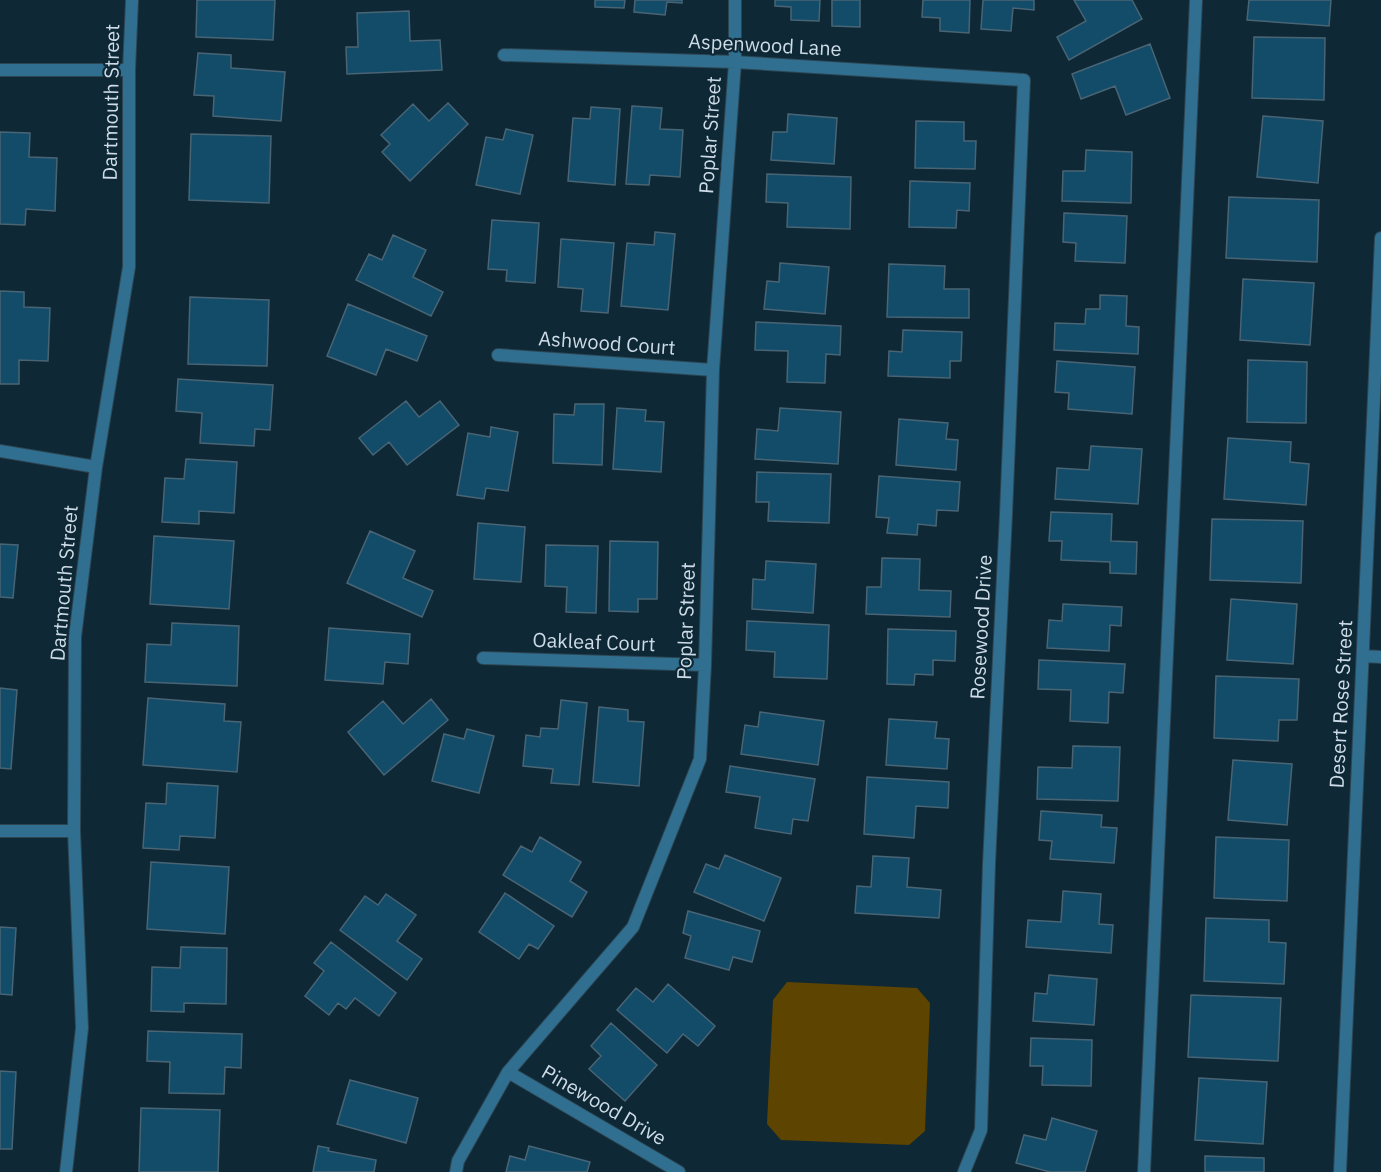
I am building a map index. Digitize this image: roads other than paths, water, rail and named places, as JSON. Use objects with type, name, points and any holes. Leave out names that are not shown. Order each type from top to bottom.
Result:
[{"type":"street","name":"Dartmouth Street","points":[[66,1172],[82,1028],[74,831],[75,637],[96,467],[129,267],[129,70],[132,0]]},
{"type":"street","name":"Poplar Street","points":[[456,1172],[458,1161],[508,1072],[633,927],[700,759],[705,665],[712,370],[735,62],[735,0]]},
{"type":"street","points":[[1144,1172],[1196,0]]},
{"type":"street","name":"Aspenwood Lane","points":[[504,55],[735,62],[1024,80]]},
{"type":"street","points":[[0,70],[129,70]]},
{"type":"street","name":"Rosewood Drive","points":[[964,1172],[981,1130],[989,864],[1024,80]]},
{"type":"street","name":"Desert Rose Street","points":[[1340,1172],[1381,238]]},
{"type":"street","name":"Ashwood Court","points":[[498,355],[712,370]]},
{"type":"street","points":[[0,451],[96,467]]},
{"type":"street","points":[[1363,656],[1381,657]]},
{"type":"street","name":"Oakleaf Court","points":[[483,658],[705,665]]},
{"type":"street","points":[[0,831],[74,831]]},
{"type":"street","name":"Pinewood Drive","points":[[508,1072],[679,1172]]}]
